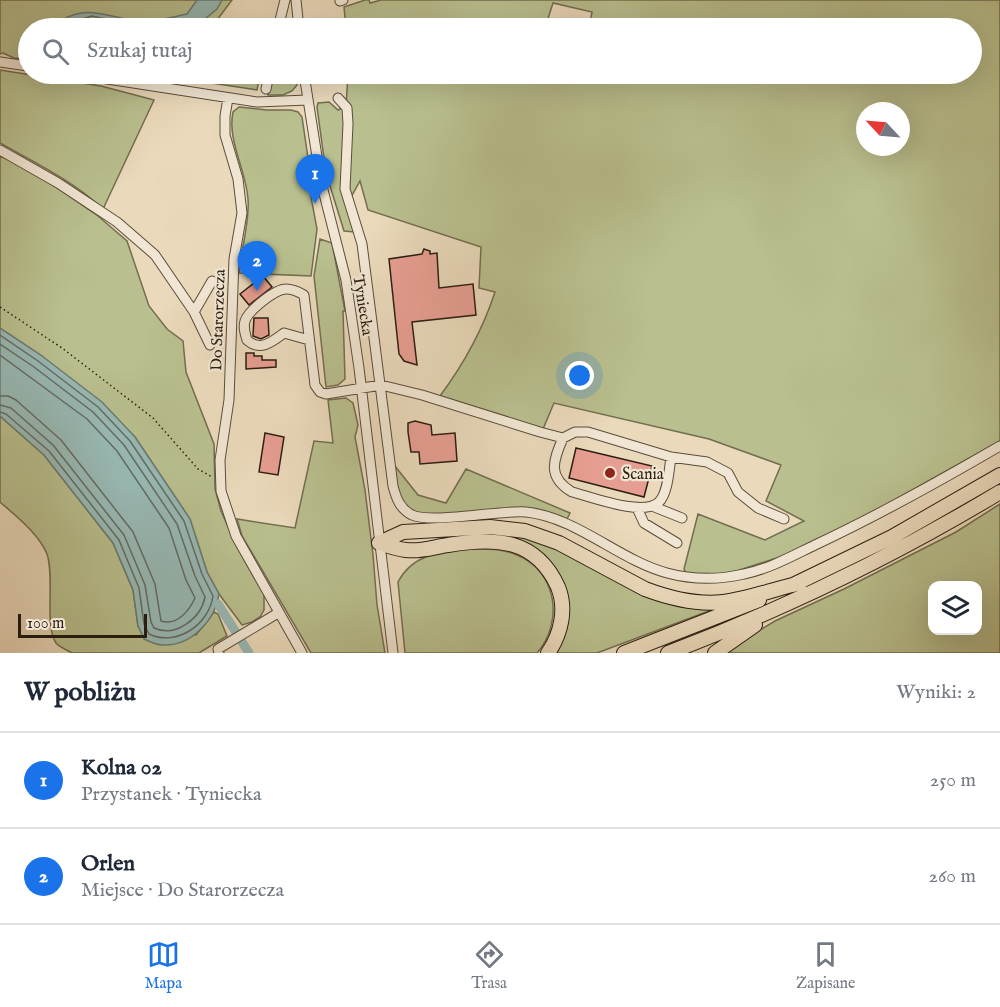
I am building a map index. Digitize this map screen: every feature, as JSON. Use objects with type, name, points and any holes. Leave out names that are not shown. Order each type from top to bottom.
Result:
[{"type":"highway","points":[[624,653],[705,623],[800,582],[892,537],[1000,475]]},
{"type":"highway","points":[[668,653],[788,604],[897,551],[1000,492]]},
{"type":"highway","points":[[380,543],[403,532],[490,527],[525,531],[559,543],[645,589],[677,598],[707,602],[723,602],[800,582]]},
{"type":"highway","points":[[380,543],[407,550],[484,540],[503,542],[530,552],[544,564],[560,592],[561,623],[548,653]]},
{"type":"highway","points":[[715,653],[788,604]]},
{"type":"street","points":[[280,18],[285,0]]},
{"type":"street","points":[[296,0],[298,18]]},
{"type":"street","points":[[0,62],[18,65]]},
{"type":"street","points":[[139,84],[267,103],[308,100]]},
{"type":"street","points":[[266,89],[267,84]]},
{"type":"street","name":"Tyniecka","points":[[306,84],[321,182],[346,280],[362,388],[393,653]]},
{"type":"street","name":"Do Starorzecza","points":[[228,98],[225,135],[242,201],[234,259],[229,400],[220,460],[220,483],[223,500],[236,536],[302,653]]},
{"type":"street","points":[[338,98],[346,108],[348,124],[345,189],[362,244],[393,486],[400,505],[406,511],[431,518],[504,512],[538,515],[562,523],[654,569],[694,578],[730,577],[764,568],[860,524],[1000,446]]},
{"type":"street","points":[[0,150],[58,183],[117,222],[154,255],[194,312],[210,345]]},
{"type":"street","points":[[194,312],[212,281]]},
{"type":"street","points":[[309,340],[284,333],[269,344],[257,346],[247,340],[244,331],[249,314],[275,292],[285,288],[304,295],[315,385],[320,392],[326,394],[381,385],[422,395],[563,438]]},
{"type":"street","points":[[233,331],[244,331]]},
{"type":"street","points":[[671,457],[663,495],[652,506],[637,508],[573,492],[557,479],[554,468],[555,456],[563,438],[575,432],[588,432],[671,457],[707,462],[728,473],[738,492],[758,508],[783,519]]},
{"type":"street","points":[[652,506],[682,518]]},
{"type":"street","points":[[637,508],[644,523],[677,543]]},
{"type":"street","points":[[216,652],[278,613]]},
{"type":"path","points":[[0,307],[62,348],[153,418],[198,469],[220,483]]},
{"type":"path","points":[[213,356],[226,358]]},
{"type":"green space","points":[[0,0],[232,0],[218,18],[18,18],[18,58],[0,54]]},
{"type":"green space","points":[[365,0],[369,0],[370,3],[381,0],[1000,0],[1000,441],[853,523],[783,556],[727,574],[687,575],[684,569],[698,514],[765,540],[804,521],[766,501],[781,465],[709,439],[554,403],[543,429],[440,396],[472,346],[495,292],[479,288],[481,247],[368,210],[360,181],[349,201],[354,232],[344,231],[326,173],[317,107],[318,103],[329,102],[338,110],[346,106],[347,84],[982,84],[982,18],[591,18],[592,12],[553,3],[548,18],[345,18],[344,7]]},
{"type":"green space","points":[[0,70],[18,73],[18,84],[88,84],[154,100],[103,209],[66,181],[0,143]]},
{"type":"green space","points":[[218,84],[258,84],[257,90]]},
{"type":"green space","points":[[271,84],[297,84],[292,91],[283,95],[268,95]]},
{"type":"green space","points":[[239,107],[291,110],[298,112],[302,117],[310,172],[308,181],[317,229],[311,276],[239,273],[247,226],[248,199],[233,134],[233,112]]},
{"type":"green space","points":[[0,156],[27,168],[63,192],[98,216],[127,241],[149,306],[167,329],[183,341],[186,372],[214,444],[215,489],[221,511],[264,594],[264,610],[260,617],[252,622],[242,625],[219,594],[207,572],[190,519],[135,437],[42,356],[0,328]]},
{"type":"green space","points":[[320,239],[332,243],[345,311],[343,311],[345,379],[338,385],[326,387],[314,276]]},
{"type":"green space","points":[[346,398],[353,403],[358,425],[355,437],[365,490],[377,605],[385,653],[311,653],[242,536],[237,519],[295,528],[314,441],[333,443],[328,400]]},
{"type":"green space","points":[[0,416],[44,455],[113,543],[133,590],[138,626],[196,635],[214,612],[218,614],[227,636],[199,653],[72,653],[57,644],[52,635],[47,554],[33,532],[0,502]]},
{"type":"green space","points":[[391,461],[418,495],[446,503],[466,469],[570,513],[566,521],[544,513],[421,515],[406,505],[398,493]]},
{"type":"green space","points":[[1000,504],[1000,653],[722,653],[775,621],[956,532]]},
{"type":"green space","points":[[487,534],[522,536],[544,543],[597,570],[717,608],[597,653],[553,653],[567,604],[535,550],[443,539]]},
{"type":"green space","points":[[466,549],[492,549],[511,553],[530,563],[541,573],[552,598],[553,613],[546,641],[537,653],[405,653],[398,582],[418,560],[427,556]]},
{"type":"water","points":[[197,0],[222,0],[217,9],[206,18],[168,18],[187,14]]},
{"type":"water","points":[[84,13],[122,18],[67,18]]},
{"type":"water","points":[[0,328],[42,356],[102,402],[135,437],[190,519],[207,572],[219,594],[217,604],[207,622],[192,636],[183,641],[163,645],[144,639],[138,626],[133,590],[113,543],[44,455],[0,416]]},
{"type":"building","points":[[424,249],[430,251],[430,254],[437,253],[439,288],[473,284],[476,315],[412,322],[417,365],[404,361],[399,354],[389,259],[422,254]]},
{"type":"building","points":[[263,276],[272,287],[249,305],[240,294]]},
{"type":"building","points":[[254,318],[268,318],[269,335],[261,339],[253,336]]},
{"type":"building","points":[[246,353],[262,356],[262,360],[276,360],[276,367],[246,369]]},
{"type":"building","points":[[415,421],[431,425],[432,435],[455,433],[457,461],[420,464],[419,452],[411,452],[408,432],[408,423]]},
{"type":"building","points":[[265,433],[284,437],[278,475],[259,472]]},
{"type":"building","name":"Scania","points":[[576,448],[652,466],[644,497],[569,478]]},
{"type":"waterway","points":[[218,604],[249,653]]},
{"type":"place","name":"Kolna 02","points":[[315,204]]},
{"type":"place","name":"Orlen","points":[[257,291]]},
{"type":"place","name":"Scania","points":[[610,473]]}]
